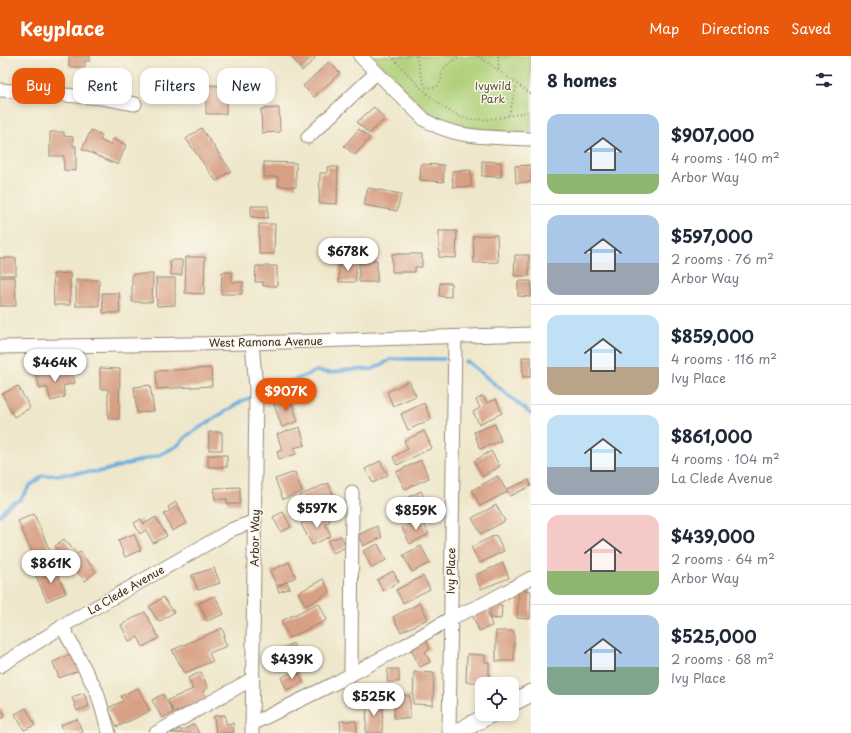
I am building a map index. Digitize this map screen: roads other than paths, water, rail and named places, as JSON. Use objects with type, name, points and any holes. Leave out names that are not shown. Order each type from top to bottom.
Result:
[{"type":"main road","points":[[519,699],[531,693]]},
{"type":"main road","points":[[456,733],[478,721]]},
{"type":"street","points":[[360,56],[425,120],[434,126],[460,135],[531,139]]},
{"type":"street","points":[[308,137],[376,73]]},
{"type":"street","points":[[0,90],[102,98],[135,104]]},
{"type":"street","name":"West Ramona Avenue","points":[[5,347],[252,343],[531,334]]},
{"type":"street","name":"Ivy Place","points":[[450,733],[455,337]]},
{"type":"street","name":"Arbor Way","points":[[252,343],[256,387],[252,729]]},
{"type":"street","points":[[0,356],[5,347]]},
{"type":"street","points":[[351,675],[352,492]]},
{"type":"street","name":"La Clede Avenue","points":[[0,666],[62,626],[233,529],[255,521]]},
{"type":"street","points":[[252,729],[404,646],[451,618],[483,604],[531,578]]},
{"type":"street","points":[[62,626],[96,692],[109,733]]},
{"type":"street","points":[[156,733],[252,679]]},
{"type":"waterway","points":[[259,395],[316,371],[331,373],[347,370],[373,369],[392,359],[444,359]]},
{"type":"waterway","points":[[465,362],[468,362],[531,414]]},
{"type":"waterway","points":[[0,515],[9,505],[20,500],[30,486],[42,476],[103,471],[159,455],[177,446],[188,435],[226,411],[244,400],[253,397]]},
{"type":"park label","name":"Ivywild Park","points":[[493,92]]}]
